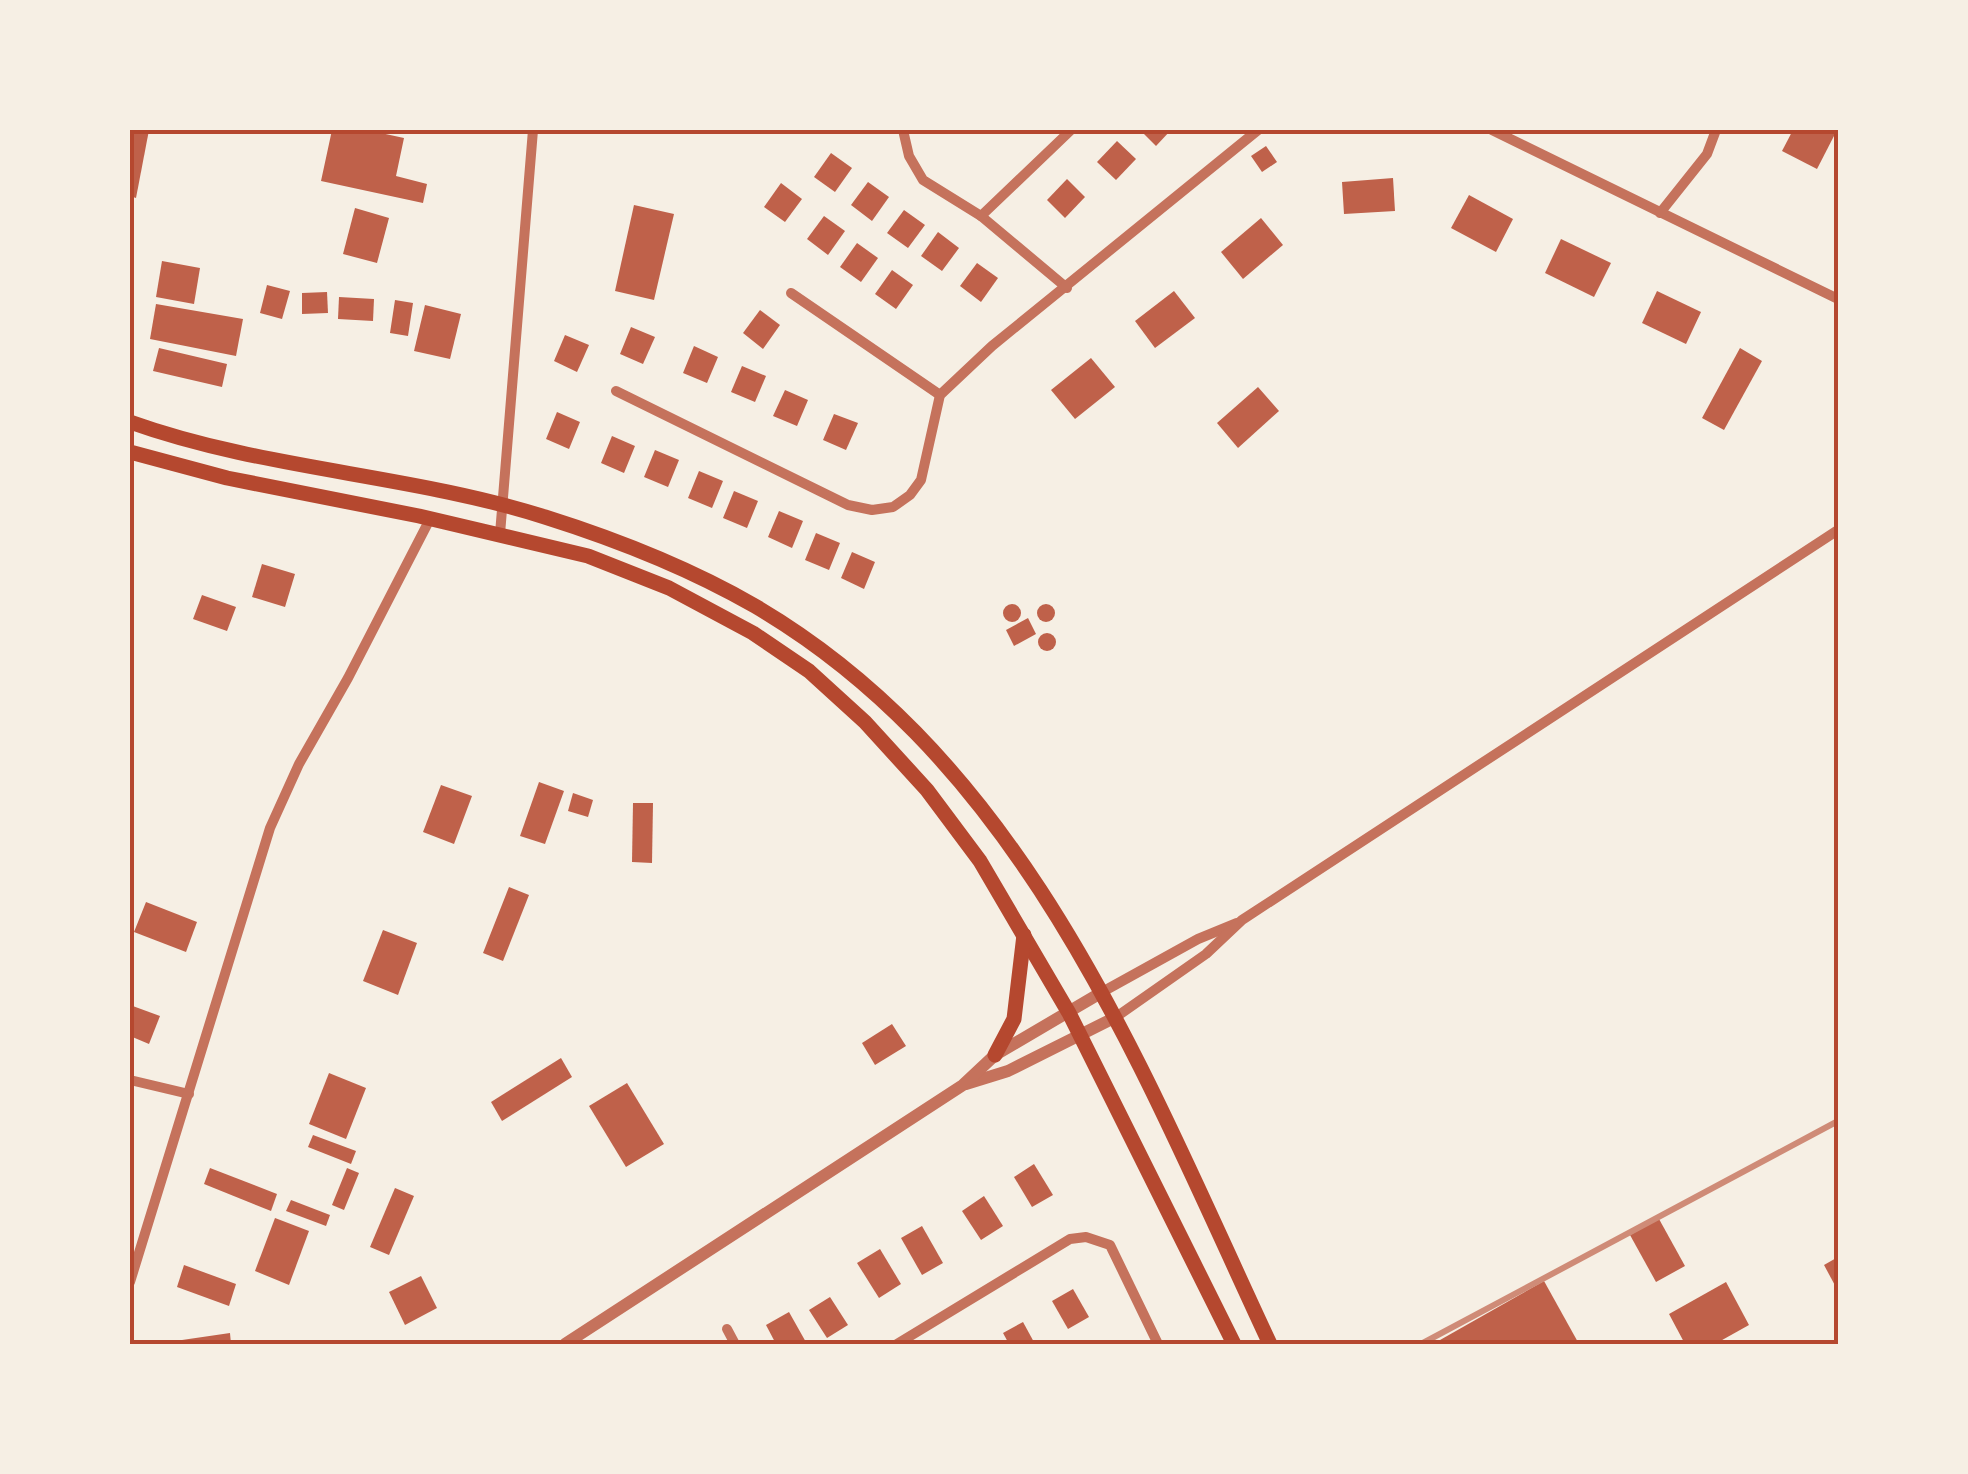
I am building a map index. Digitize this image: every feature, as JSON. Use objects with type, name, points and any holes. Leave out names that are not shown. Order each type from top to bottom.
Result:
[{"type":"main road","points":[[130,422],[211,447],[504,507],[616,540],[690,571],[757,607],[832,658],[898,716],[964,784],[1010,843],[1104,991],[1270,1344]]},
{"type":"main road","points":[[130,452],[227,478],[588,556],[669,588],[753,633],[809,671],[865,722],[927,790],[980,861],[1069,1012],[1234,1344]]},
{"type":"main road","points":[[995,1054],[1014,1019],[1024,935]]},
{"type":"street","points":[[500,534],[533,130]]},
{"type":"street","points":[[903,130],[909,156],[922,180],[981,216],[1067,288]]},
{"type":"street","points":[[981,216],[1072,130]]},
{"type":"street","points":[[616,391],[848,505],[872,510],[893,507],[910,495],[920,480],[940,395],[992,346],[1258,130]]},
{"type":"street","points":[[1492,130],[1838,299]]},
{"type":"street","points":[[1660,213],[1707,154],[1716,130]]},
{"type":"street","points":[[791,294],[940,395]]},
{"type":"street","points":[[130,1282],[270,828],[298,764],[348,678],[430,519]]},
{"type":"street","points":[[565,1344],[963,1085],[995,1054],[1184,946],[1242,920],[1838,530]]},
{"type":"street","points":[[963,1085],[991,1079],[1116,1017],[1206,954],[1242,920]]},
{"type":"street","points":[[130,1080],[190,1094]]},
{"type":"street","points":[[897,1344],[1070,1239],[1086,1237],[1110,1246],[1158,1344]]},
{"type":"street","points":[[726,1329],[735,1344]]},
{"type":"building","points":[[130,130],[149,130],[136,198],[130,196]]},
{"type":"building","points":[[332,130],[367,130],[404,138],[396,176],[427,184],[423,203],[321,181]]},
{"type":"building","points":[[1140,130],[1171,130],[1156,146]]},
{"type":"building","points":[[1793,130],[1827,130],[1835,134],[1817,169],[1782,151]]},
{"type":"building","points":[[1117,141],[1136,159],[1116,180],[1097,162]]},
{"type":"building","points":[[1266,146],[1277,162],[1262,172],[1251,156]]},
{"type":"building","points":[[831,153],[852,168],[835,192],[814,177]]},
{"type":"building","points":[[1393,178],[1395,211],[1344,214],[1342,182]]},
{"type":"building","points":[[1067,179],[1085,197],[1065,218],[1047,200]]},
{"type":"building","points":[[868,182],[889,197],[872,221],[851,205]]},
{"type":"building","points":[[781,183],[802,199],[785,222],[764,207]]},
{"type":"building","points":[[1469,195],[1513,219],[1496,252],[1451,228]]},
{"type":"building","points":[[634,205],[674,214],[654,300],[615,291]]},
{"type":"building","points":[[355,208],[389,218],[377,263],[343,254]]},
{"type":"building","points":[[904,210],[925,225],[908,248],[887,233]]},
{"type":"building","points":[[824,216],[845,231],[828,255],[807,239]]},
{"type":"building","points":[[1261,218],[1283,245],[1243,279],[1221,252]]},
{"type":"building","points":[[938,232],[959,248],[942,271],[921,256]]},
{"type":"building","points":[[1561,239],[1611,263],[1594,297],[1545,273]]},
{"type":"building","points":[[857,243],[878,258],[861,282],[840,267]]},
{"type":"building","points":[[162,261],[200,268],[194,304],[156,297]]},
{"type":"building","points":[[977,263],[998,278],[981,302],[960,286]]},
{"type":"building","points":[[892,270],[913,285],[896,309],[875,294]]},
{"type":"building","points":[[267,285],[290,291],[282,319],[260,313]]},
{"type":"building","points":[[1174,291],[1195,318],[1155,348],[1135,321]]},
{"type":"building","points":[[1657,291],[1701,312],[1686,344],[1642,323]]},
{"type":"building","points":[[327,292],[328,313],[302,314],[302,293]]},
{"type":"building","points":[[339,297],[374,299],[373,321],[338,319]]},
{"type":"building","points":[[395,300],[413,303],[408,336],[390,333]]},
{"type":"building","points":[[156,304],[243,319],[236,356],[150,339]]},
{"type":"building","points":[[425,305],[461,314],[450,359],[414,351]]},
{"type":"building","points":[[760,310],[780,325],[763,349],[743,333]]},
{"type":"building","points":[[631,327],[655,337],[643,364],[620,354]]},
{"type":"building","points":[[565,335],[589,345],[577,372],[554,361]]},
{"type":"building","points":[[694,346],[718,357],[707,383],[683,373]]},
{"type":"building","points":[[159,348],[227,364],[222,387],[153,371]]},
{"type":"building","points":[[1740,348],[1762,361],[1724,430],[1702,418]]},
{"type":"building","points":[[1091,358],[1115,387],[1075,419],[1051,390]]},
{"type":"building","points":[[742,366],[766,376],[755,402],[731,392]]},
{"type":"building","points":[[1258,387],[1279,411],[1238,448],[1217,423]]},
{"type":"building","points":[[785,390],[808,400],[797,426],[773,416]]},
{"type":"building","points":[[557,412],[580,422],[569,449],[546,439]]},
{"type":"building","points":[[834,414],[858,423],[846,450],[823,440]]},
{"type":"building","points":[[612,436],[635,446],[624,473],[601,463]]},
{"type":"building","points":[[655,450],[679,460],[668,487],[644,477]]},
{"type":"building","points":[[699,471],[723,481],[712,508],[688,498]]},
{"type":"building","points":[[734,491],[758,501],[747,528],[723,518]]},
{"type":"building","points":[[779,511],[803,521],[792,548],[768,537]]},
{"type":"building","points":[[816,533],[840,543],[829,570],[805,560]]},
{"type":"building","points":[[852,552],[875,562],[864,589],[841,578]]},
{"type":"building","points":[[262,564],[295,574],[285,607],[252,597]]},
{"type":"building","points":[[202,595],[236,607],[227,631],[193,619]]},
{"type":"building","points":[[1012,604],[1021,613],[1012,622],[1003,613]]},
{"type":"building","points":[[1046,604],[1055,613],[1046,622],[1037,613]]},
{"type":"building","points":[[1028,618],[1036,634],[1014,646],[1006,630]]},
{"type":"building","points":[[1047,633],[1056,642],[1047,651],[1038,642]]},
{"type":"building","points":[[539,782],[564,791],[545,844],[520,836]]},
{"type":"building","points":[[441,785],[472,796],[454,844],[423,832]]},
{"type":"building","points":[[573,793],[593,800],[588,817],[568,811]]},
{"type":"building","points":[[633,803],[653,803],[652,863],[632,862]]},
{"type":"building","points":[[509,887],[529,895],[503,961],[483,953]]},
{"type":"building","points":[[146,902],[197,922],[186,952],[134,932]]},
{"type":"building","points":[[383,930],[417,943],[398,995],[363,981]]},
{"type":"building","points":[[130,1005],[160,1016],[149,1044],[130,1036]]},
{"type":"building","points":[[892,1024],[906,1046],[875,1065],[862,1043]]},
{"type":"building","points":[[561,1058],[572,1077],[502,1121],[491,1102]]},
{"type":"building","points":[[329,1073],[366,1088],[346,1139],[309,1124]]},
{"type":"building","points":[[627,1083],[664,1144],[626,1167],[589,1106]]},
{"type":"building","points":[[313,1135],[356,1151],[351,1164],[308,1147]]},
{"type":"building","points":[[1034,1164],[1053,1195],[1032,1207],[1014,1177]]},
{"type":"building","points":[[210,1168],[277,1194],[271,1211],[204,1184]]},
{"type":"building","points":[[347,1168],[359,1173],[344,1210],[332,1205]]},
{"type":"building","points":[[395,1188],[414,1196],[389,1255],[370,1247]]},
{"type":"building","points":[[984,1196],[1003,1226],[981,1240],[962,1211]]},
{"type":"building","points":[[291,1200],[330,1215],[326,1226],[286,1211]]},
{"type":"building","points":[[275,1218],[309,1231],[289,1285],[255,1271]]},
{"type":"building","points":[[1659,1219],[1685,1266],[1656,1282],[1630,1235]]},
{"type":"building","points":[[922,1226],[943,1263],[922,1275],[901,1238]]},
{"type":"building","points":[[880,1249],[901,1284],[879,1298],[857,1263]]},
{"type":"building","points":[[1838,1257],[1838,1291],[1824,1265]]},
{"type":"building","points":[[184,1265],[236,1284],[229,1306],[177,1287]]},
{"type":"building","points":[[421,1276],[437,1308],[405,1325],[389,1292]]},
{"type":"building","points":[[1544,1281],[1579,1344],[1433,1344]]},
{"type":"building","points":[[1726,1282],[1749,1325],[1715,1344],[1685,1344],[1669,1314]]},
{"type":"building","points":[[1073,1289],[1089,1317],[1068,1329],[1052,1301]]},
{"type":"building","points":[[830,1297],[848,1325],[827,1338],[809,1310]]},
{"type":"building","points":[[789,1312],[807,1344],[776,1344],[766,1325]]},
{"type":"building","points":[[1023,1322],[1035,1344],[1009,1344],[1003,1333]]},
{"type":"building","points":[[230,1333],[231,1344],[183,1344],[182,1340]]},
{"type":"railway","points":[[1421,1344],[1838,1121]]}]
